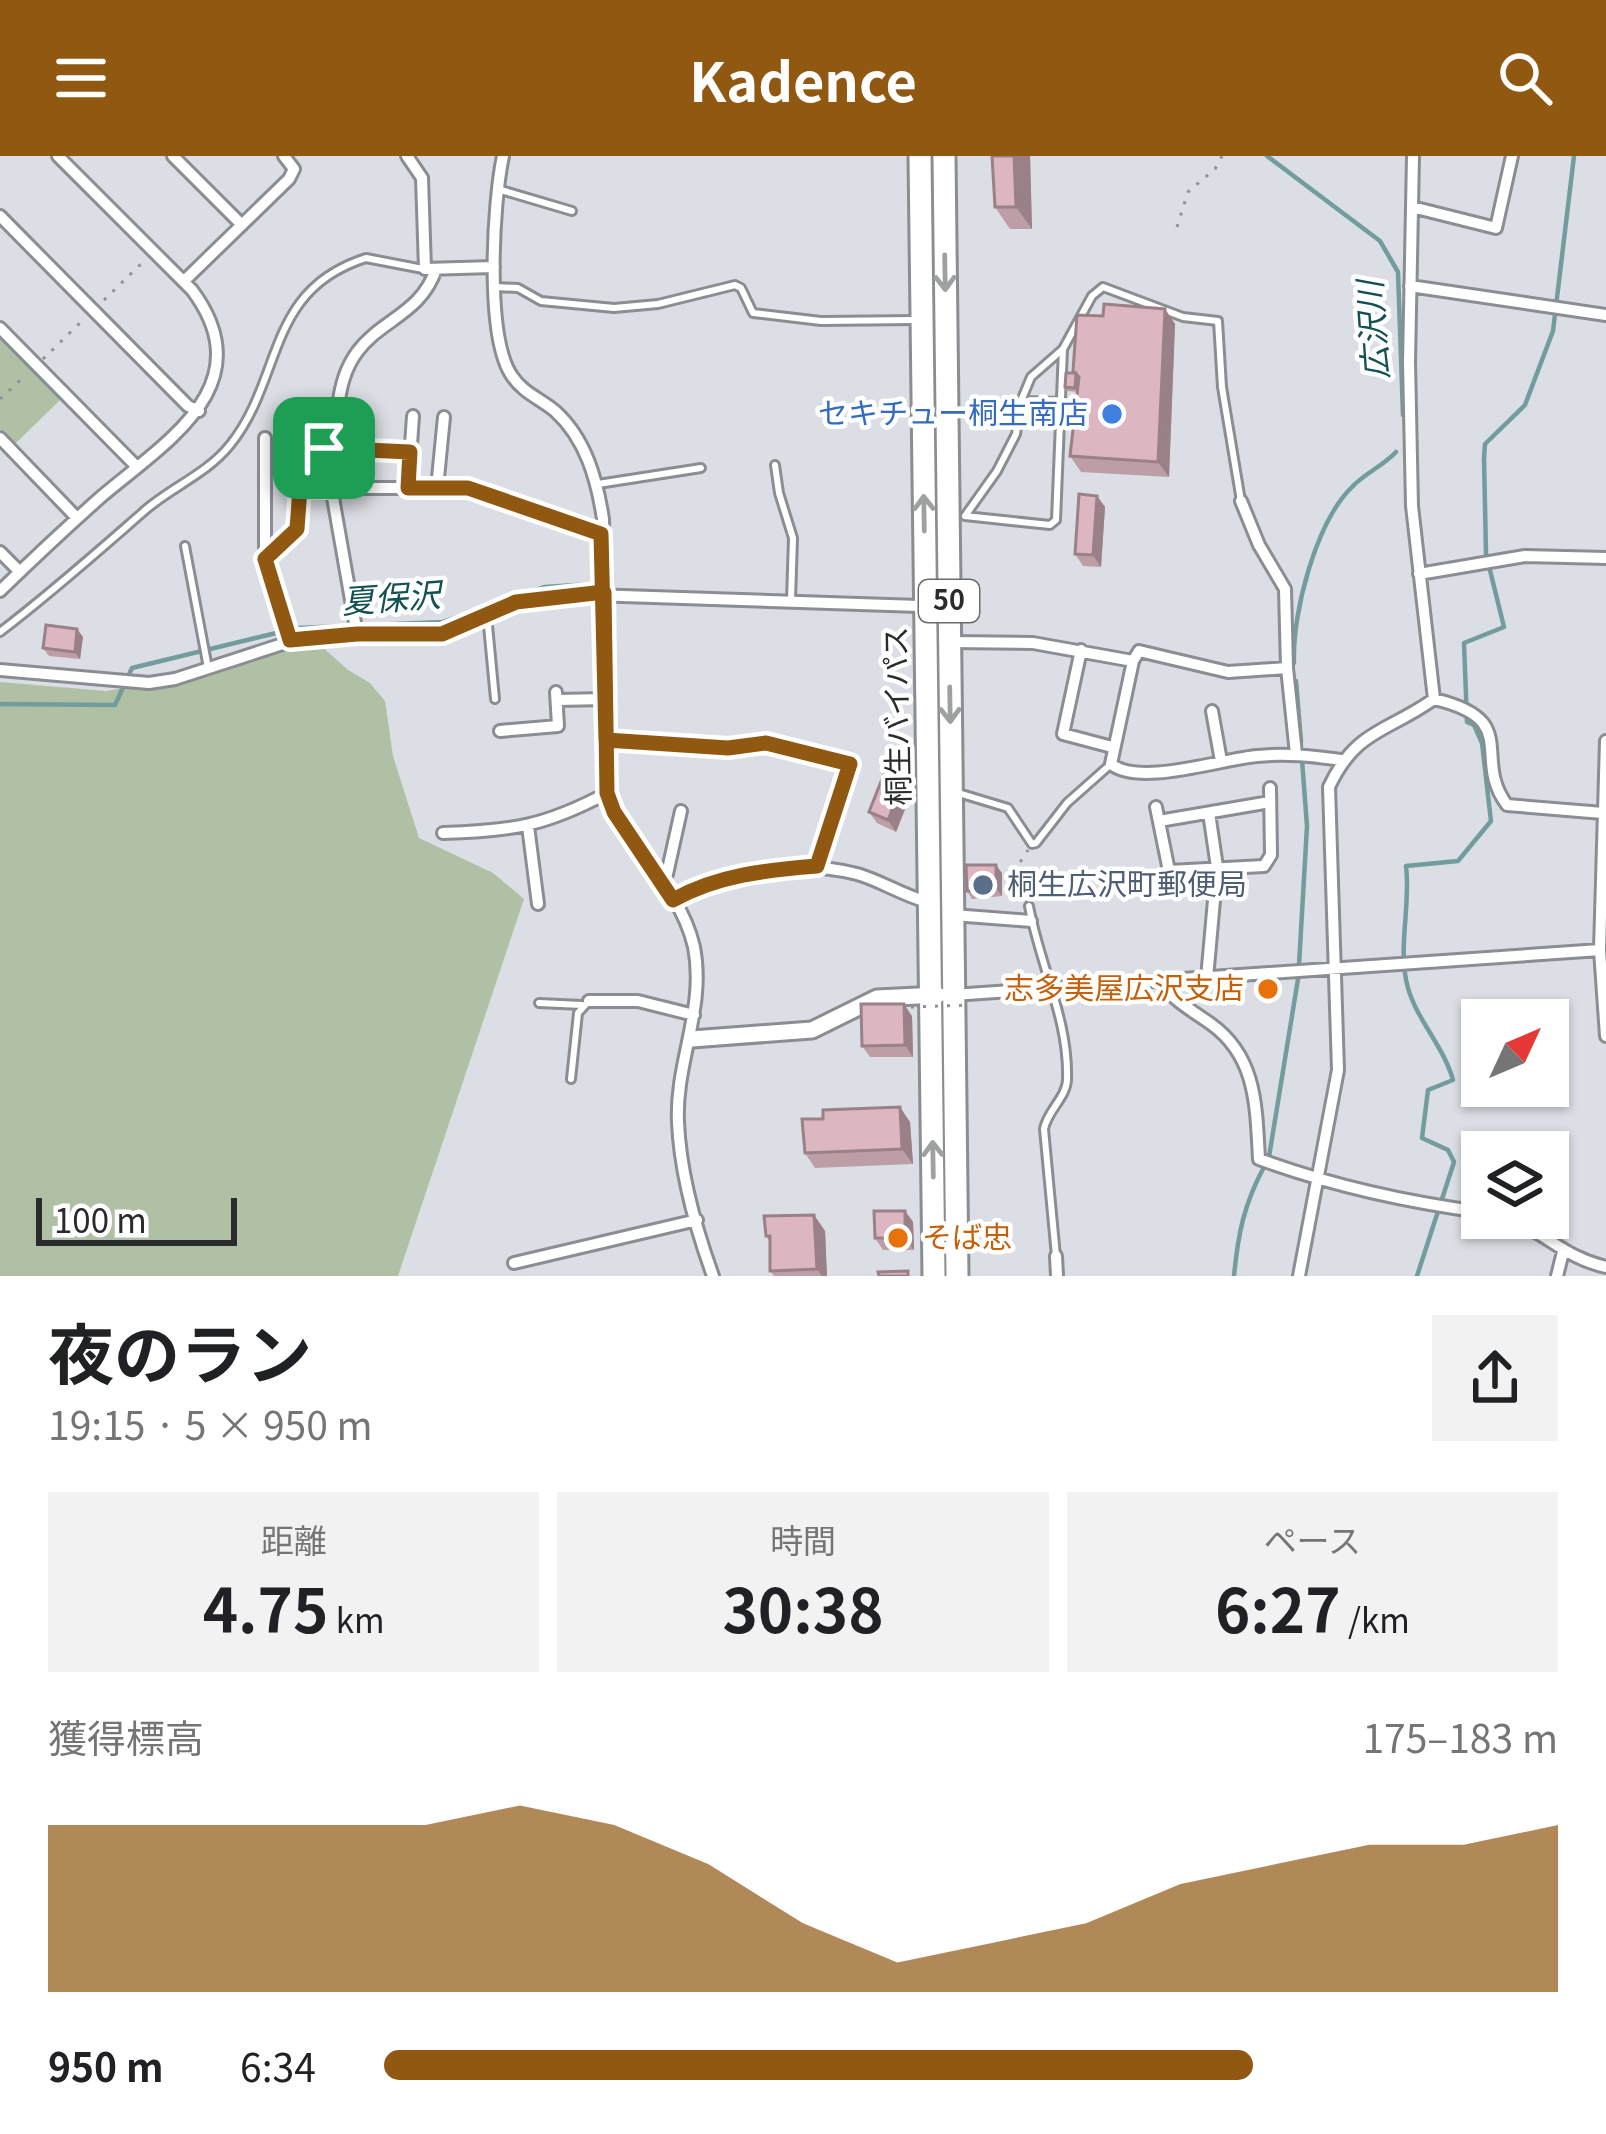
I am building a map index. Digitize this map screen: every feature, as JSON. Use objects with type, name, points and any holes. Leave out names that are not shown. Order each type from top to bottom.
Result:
[{"type":"highway","name":"桐生バイパス","points":[[920,156],[920,320],[938,607],[930,902],[947,1002],[957,1276]]},
{"type":"highway","name":"桐生バイパス","points":[[934,1276],[952,915],[950,642],[938,607],[957,516],[944,156]]},
{"type":"street","points":[[0,591],[199,411],[214,380],[216,346],[205,308],[184,281],[58,156]]},
{"type":"street","points":[[173,156],[242,225]]},
{"type":"street","points":[[184,281],[293,173],[284,156]]},
{"type":"street","points":[[357,634],[319,418],[338,410],[341,377],[364,341],[422,296],[430,269],[422,184],[407,156]]},
{"type":"street","points":[[503,156],[494,268],[503,360],[527,393],[554,410],[573,432],[596,484],[604,592],[607,793],[614,812],[673,900],[694,946],[692,1039],[678,1123],[713,1276]]},
{"type":"street","points":[[1398,156],[1413,159],[1412,506],[1434,699]]},
{"type":"street","points":[[1412,207],[1496,228],[1512,156]]},
{"type":"street","points":[[0,216],[188,406],[199,411]]},
{"type":"street","points":[[430,269],[494,268]]},
{"type":"street","points":[[1410,286],[1606,315]]},
{"type":"street","points":[[0,328],[137,467]]},
{"type":"street","points":[[408,488],[413,416]]},
{"type":"street","points":[[437,488],[444,417]]},
{"type":"street","points":[[0,438],[77,518]]},
{"type":"street","points":[[266,438],[265,559],[290,640]]},
{"type":"street","points":[[324,448],[410,452]]},
{"type":"street","points":[[265,559],[297,529],[300,488],[468,488],[601,534]]},
{"type":"street","points":[[1241,501],[1285,589],[1296,754]]},
{"type":"street","points":[[0,552],[20,572]]},
{"type":"street","points":[[1419,574],[1525,556],[1606,558]]},
{"type":"street","points":[[0,670],[149,683],[290,640],[442,634],[516,602],[604,592],[938,607]]},
{"type":"street","points":[[950,642],[1023,642],[1133,661]]},
{"type":"street","points":[[1081,650],[1063,734],[1112,747]]},
{"type":"street","points":[[1287,668],[1228,672],[1139,651],[1111,764],[1121,771],[1151,773],[1296,754],[1341,760]]},
{"type":"street","points":[[500,731],[558,726],[556,696],[606,699]]},
{"type":"street","points":[[1298,1276],[1338,1070],[1329,788],[1341,760],[1375,731],[1434,699],[1481,717],[1490,737],[1500,796],[1508,805],[1603,813]]},
{"type":"street","points":[[1212,711],[1221,761]]},
{"type":"street","points":[[1606,741],[1600,950],[1606,1036]]},
{"type":"street","points":[[766,743],[850,764],[817,866]]},
{"type":"street","points":[[1156,807],[1169,871],[1268,865],[1270,788]]},
{"type":"street","points":[[442,832],[528,826],[560,818],[607,793]]},
{"type":"street","points":[[1159,821],[1270,802]]},
{"type":"street","points":[[660,881],[668,874],[681,811]]},
{"type":"street","points":[[1207,978],[1217,867],[1208,813]]},
{"type":"street","points":[[528,826],[538,904]]},
{"type":"street","points":[[673,900],[690,890],[758,870],[817,866],[859,875],[930,902]]},
{"type":"street","points":[[952,915],[1031,920]]},
{"type":"street","points":[[692,1039],[812,1030],[877,998],[947,1002],[1052,989],[1600,950]]},
{"type":"street","points":[[1161,982],[1232,1039],[1255,1086],[1259,1159],[1318,1181],[1423,1206],[1461,1210]]},
{"type":"street","points":[[585,1003],[638,1001],[694,1015]]},
{"type":"street","points":[[514,1263],[697,1220]]},
{"type":"street","points":[[1545,1239],[1563,1252],[1606,1267]]},
{"type":"street","points":[[1557,1276],[1563,1252]]},
{"type":"street","points":[[1056,1256],[1057,1276]]},
{"type":"lane","points":[[497,189],[572,212]]},
{"type":"lane","points":[[0,632],[228,447],[265,384],[279,335],[308,292],[366,258],[430,269]]},
{"type":"lane","points":[[495,287],[518,288],[541,301],[614,308],[658,304],[735,285],[753,313],[821,321],[920,320]]},
{"type":"lane","points":[[957,516],[997,471],[1016,434],[1031,377],[1063,349],[1095,291],[1103,287],[1184,317],[1218,321],[1222,387],[1241,501]]},
{"type":"lane","points":[[957,516],[1053,524],[1063,349]]},
{"type":"lane","points":[[1021,401],[1063,402]]},
{"type":"lane","points":[[775,465],[778,493],[793,538],[791,600]]},
{"type":"lane","points":[[596,484],[701,468]]},
{"type":"lane","points":[[185,546],[208,668]]},
{"type":"lane","points":[[487,615],[495,699]]},
{"type":"lane","points":[[606,740],[728,748],[766,743]]},
{"type":"lane","points":[[952,792],[1008,808],[1032,844],[1045,835],[1082,788],[1111,764]]},
{"type":"lane","points":[[1029,906],[1052,989],[1067,1082],[1044,1129],[1056,1256]]},
{"type":"lane","points":[[538,1003],[585,1003]]},
{"type":"lane","points":[[571,1079],[578,1013],[585,1003]]},
{"type":"path","points":[[1178,227],[1188,192],[1215,169],[1222,156]]},
{"type":"path","points":[[0,399],[32,369]]},
{"type":"path","points":[[1029,906],[1024,877],[1017,867],[1032,844]]},
{"type":"path","points":[[947,1002],[983,1008]]},
{"type":"green space","points":[[0,337],[61,399],[15,444],[0,429]]},
{"type":"green space","points":[[298,643],[318,643],[370,683],[385,701],[393,756],[419,838],[493,873],[524,899],[398,1276],[0,1276],[0,682],[106,691],[175,679]]},
{"type":"building","points":[[992,156],[1014,156],[1016,207],[995,207]]},
{"type":"building","points":[[1104,304],[1165,309],[1158,462],[1070,456],[1079,377],[1073,371],[1077,315],[1103,316]]},
{"type":"building","points":[[1066,373],[1076,373],[1075,388],[1065,387]]},
{"type":"building","points":[[1079,494],[1097,496],[1093,555],[1075,554]]},
{"type":"building","points":[[46,625],[77,629],[75,652],[43,648]]},
{"type":"building","points":[[884,774],[903,782],[888,820],[869,812]]},
{"type":"building","points":[[966,865],[996,865],[996,888],[967,891]]},
{"type":"building","points":[[861,1004],[904,1004],[905,1045],[862,1046]]},
{"type":"building","points":[[900,1107],[902,1149],[805,1153],[802,1119],[823,1119],[823,1110]]},
{"type":"building","points":[[874,1211],[905,1211],[905,1238],[875,1238]]},
{"type":"building","points":[[814,1215],[817,1269],[770,1271],[770,1236],[766,1236],[764,1216]]},
{"type":"building","points":[[908,1271],[908,1276],[879,1276],[878,1272]]},
{"type":"waterway","name":"広沢川","points":[[1267,156],[1380,241],[1398,272],[1403,415]]},
{"type":"waterway","points":[[1417,1276],[1454,1162],[1448,1150],[1422,1138],[1428,1090],[1453,1080],[1408,988],[1406,866],[1458,861],[1491,821],[1482,743],[1474,725],[1467,722],[1464,643],[1504,627],[1486,554],[1485,444],[1525,405],[1553,331],[1574,156]]},
{"type":"waterway","name":"広沢川","points":[[1294,663],[1302,595],[1327,522],[1352,487],[1396,452]]},
{"type":"waterway","name":"夏保沢","points":[[0,704],[115,705],[132,668],[297,628],[443,622],[545,587],[591,584]]},
{"type":"waterway","name":"広沢川","points":[[1296,681],[1301,742]]},
{"type":"waterway","name":"広沢川","points":[[1299,965],[1307,826],[1302,760]]},
{"type":"waterway","name":"広沢川","points":[[1269,1157],[1298,979]]},
{"type":"waterway","name":"広沢川","points":[[1234,1276],[1243,1220],[1264,1167]]},
{"type":"place","name":"セキチュー桐生南店","points":[[1112,414]]},
{"type":"place","name":"桐生広沢町郵便局","points":[[983,885]]},
{"type":"place","name":"志多美屋広沢支店","points":[[1268,989]]},
{"type":"place","name":"そば忠","points":[[898,1238]]},
{"type":"route","points":[[324,448],[333,488],[300,488],[297,529],[265,559],[290,640],[442,634],[516,602],[604,592],[607,793],[614,812],[673,900],[690,890],[758,870],[817,866],[850,764],[766,743],[728,748],[686,747],[606,740],[604,592],[601,534],[468,488],[408,488],[410,452],[324,448]]}]
